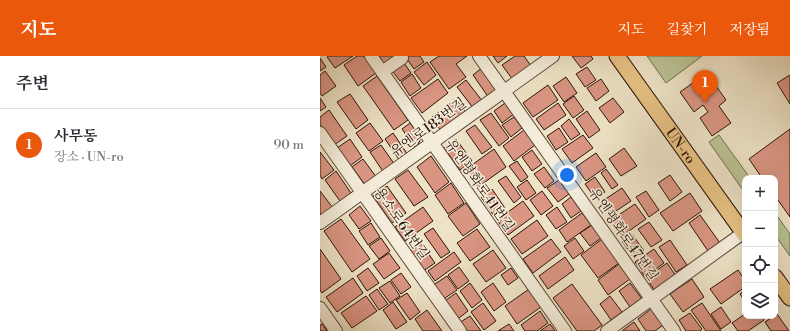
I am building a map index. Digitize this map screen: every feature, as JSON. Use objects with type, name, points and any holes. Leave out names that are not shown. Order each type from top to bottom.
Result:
[{"type":"main road","name":"UN-ro","points":[[617,56],[742,231]]},
{"type":"main road","points":[[778,281],[790,298]]},
{"type":"street","name":"유엔평화로41번길","points":[[371,56],[566,331]]},
{"type":"street","name":"유엔평화로47번길","points":[[479,56],[674,331]]},
{"type":"street","name":"유엔로183번길","points":[[320,223],[553,56]]},
{"type":"street","points":[[382,72],[402,58]]},
{"type":"street","name":"용소로64번길","points":[[320,133],[460,331]]},
{"type":"street","points":[[607,331],[742,235]]},
{"type":"street","points":[[320,308],[336,331]]},
{"type":"green space","points":[[647,56],[702,56],[666,83]]},
{"type":"green space","points":[[719,135],[748,175],[742,175],[742,189],[709,142]]},
{"type":"green space","points":[[778,217],[790,234],[790,256],[778,239]]},
{"type":"building","points":[[353,56],[335,68],[327,57]]},
{"type":"building","points":[[357,56],[364,56],[376,73],[358,86],[344,65]]},
{"type":"building","points":[[377,56],[394,56],[396,58],[384,66]]},
{"type":"building","points":[[405,56],[420,56],[424,62],[414,69]]},
{"type":"building","points":[[439,56],[467,56],[456,64],[466,77],[449,89],[430,62]]},
{"type":"building","points":[[493,56],[507,56],[498,63]]},
{"type":"building","points":[[515,56],[524,56],[531,66],[513,80],[502,65]]},
{"type":"building","points":[[572,56],[591,56],[593,59],[581,68]]},
{"type":"building","points":[[320,58],[326,67],[320,71]]},
{"type":"building","points":[[402,60],[411,73],[400,81],[391,69]]},
{"type":"building","points":[[427,62],[436,75],[424,85],[414,72]]},
{"type":"building","points":[[483,67],[497,86],[496,93],[489,98],[473,75]]},
{"type":"building","points":[[587,67],[596,80],[585,87],[576,74]]},
{"type":"building","points":[[325,71],[336,86],[322,96],[320,93],[320,75]]},
{"type":"building","points":[[707,73],[726,100],[719,106],[731,123],[712,136],[700,118],[708,112],[703,105],[694,112],[680,92]]},
{"type":"building","points":[[412,74],[421,88],[410,96],[401,82]]},
{"type":"building","points":[[790,75],[790,104],[777,83]]},
{"type":"building","points":[[377,76],[408,120],[394,130],[363,86]]},
{"type":"building","points":[[566,77],[577,93],[564,102],[553,86]]},
{"type":"building","points":[[438,79],[448,93],[422,113],[411,98]]},
{"type":"building","points":[[601,79],[609,91],[596,101],[587,88]]},
{"type":"building","points":[[466,80],[483,102],[474,109],[457,87]]},
{"type":"building","points":[[548,85],[558,100],[533,117],[523,103]]},
{"type":"building","points":[[350,94],[368,120],[356,129],[337,102]]},
{"type":"building","points":[[574,96],[584,110],[573,118],[563,104]]},
{"type":"building","points":[[320,98],[326,107],[320,111]]},
{"type":"building","points":[[613,98],[624,112],[610,123],[599,108]]},
{"type":"building","points":[[456,99],[467,114],[442,132],[431,118]]},
{"type":"building","points":[[505,103],[514,114],[502,123],[494,111]]},
{"type":"building","points":[[558,103],[566,115],[544,130],[536,119]]},
{"type":"building","points":[[329,110],[347,136],[334,145],[320,124],[320,117]]},
{"type":"building","points":[[587,111],[600,130],[589,138],[576,119]]},
{"type":"building","points":[[491,113],[509,138],[499,146],[480,120]]},
{"type":"building","points":[[514,117],[522,128],[511,137],[502,125]]},
{"type":"building","points":[[569,119],[580,134],[571,140],[561,126]]},
{"type":"building","points":[[370,123],[383,141],[369,151],[356,133]]},
{"type":"building","points":[[410,123],[421,138],[416,149],[402,129]]},
{"type":"building","points":[[475,125],[492,147],[482,154],[466,131]]},
{"type":"building","points":[[559,128],[568,142],[556,150],[547,136]]},
{"type":"building","points":[[790,129],[790,217],[778,200],[778,175],[760,175],[749,159]]},
{"type":"building","points":[[524,130],[535,145],[514,161],[503,146]]},
{"type":"building","points":[[393,133],[408,155],[400,161],[385,139]]},
{"type":"building","points":[[583,135],[593,148],[572,163],[562,149]]},
{"type":"building","points":[[350,139],[362,157],[350,166],[337,148]]},
{"type":"building","points":[[456,139],[472,161],[460,170],[444,148]]},
{"type":"building","points":[[381,145],[395,165],[384,173],[370,152]]},
{"type":"building","points":[[624,148],[637,166],[621,176],[609,159]]},
{"type":"building","points":[[494,149],[506,167],[478,187],[465,170]]},
{"type":"building","points":[[532,150],[542,164],[532,171],[522,157]]},
{"type":"building","points":[[320,152],[334,170],[322,179],[320,175]]},
{"type":"building","points":[[596,153],[606,167],[586,181],[576,167]]},
{"type":"building","points":[[431,156],[449,182],[435,193],[417,167]]},
{"type":"building","points":[[363,159],[377,178],[366,186],[352,167]]},
{"type":"building","points":[[517,161],[528,177],[521,182],[509,166]]},
{"type":"building","points":[[544,167],[554,181],[545,188],[534,174]]},
{"type":"building","points":[[606,169],[618,185],[612,189],[601,173]]},
{"type":"building","points":[[408,170],[428,197],[414,206],[395,179]]},
{"type":"building","points":[[336,171],[351,193],[340,201],[325,180]]},
{"type":"building","points":[[670,175],[682,192],[670,201],[658,183]]},
{"type":"building","points":[[506,176],[521,197],[514,203],[498,181]]},
{"type":"building","points":[[595,177],[605,192],[595,198],[585,184]]},
{"type":"building","points":[[527,180],[536,193],[526,200],[517,187]]},
{"type":"building","points":[[559,180],[569,194],[558,202],[547,188]]},
{"type":"building","points":[[451,183],[464,203],[448,214],[435,195]]},
{"type":"building","points":[[387,186],[406,213],[392,223],[373,196]]},
{"type":"building","points":[[622,188],[631,201],[610,215],[601,202]]},
{"type":"building","points":[[492,189],[505,208],[494,216],[481,197]]},
{"type":"building","points":[[320,191],[333,208],[322,216],[320,213]]},
{"type":"building","points":[[542,191],[553,206],[541,215],[530,200]]},
{"type":"building","points":[[646,191],[659,210],[649,217],[636,197]]},
{"type":"building","points":[[690,193],[702,211],[673,231],[660,213]]},
{"type":"building","points":[[571,197],[581,211],[571,218],[562,204]]},
{"type":"building","points":[[523,201],[534,216],[508,235],[497,220]]},
{"type":"building","points":[[466,203],[480,224],[463,236],[448,216]]},
{"type":"building","points":[[635,204],[646,219],[622,236],[611,220]]},
{"type":"building","points":[[360,206],[371,221],[359,229],[349,215]]},
{"type":"building","points":[[423,207],[433,221],[405,241],[395,227]]},
{"type":"building","points":[[557,207],[567,222],[556,229],[546,215]]},
{"type":"building","points":[[582,213],[591,225],[567,242],[559,230]]},
{"type":"building","points":[[700,215],[720,243],[708,251],[689,223]]},
{"type":"building","points":[[341,219],[370,259],[352,272],[324,231]]},
{"type":"building","points":[[537,220],[548,236],[522,254],[511,239]]},
{"type":"building","points":[[649,222],[662,240],[651,247],[638,229]]},
{"type":"building","points":[[371,223],[380,237],[368,245],[359,231]]},
{"type":"building","points":[[592,225],[601,238],[590,246],[580,233]]},
{"type":"building","points":[[433,228],[450,252],[441,258],[424,234]]},
{"type":"building","points":[[477,229],[490,247],[470,261],[457,243]]},
{"type":"building","points":[[632,234],[644,251],[634,258],[622,241]]},
{"type":"building","points":[[381,238],[390,251],[379,259],[369,246]]},
{"type":"building","points":[[575,238],[584,251],[573,259],[564,246]]},
{"type":"building","points":[[551,239],[561,252],[533,273],[523,259]]},
{"type":"building","points":[[602,239],[619,263],[598,278],[581,255]]},
{"type":"building","points":[[670,240],[687,265],[676,272],[659,247]]},
{"type":"building","points":[[421,243],[435,263],[422,272],[408,253]]},
{"type":"building","points":[[320,249],[341,279],[322,293],[320,290]]},
{"type":"building","points":[[654,249],[664,263],[645,277],[635,262]]},
{"type":"building","points":[[493,250],[506,268],[486,282],[473,264]]},
{"type":"building","points":[[454,252],[461,262],[435,281],[428,271]]},
{"type":"building","points":[[389,253],[400,268],[384,279],[373,264]]},
{"type":"building","points":[[565,257],[574,270],[548,289],[539,276]]},
{"type":"building","points":[[667,263],[676,276],[655,291],[646,278]]},
{"type":"building","points":[[619,264],[630,279],[608,295],[598,280]]},
{"type":"building","points":[[459,267],[469,281],[458,289],[448,275]]},
{"type":"building","points":[[368,268],[379,283],[367,291],[357,276]]},
{"type":"building","points":[[511,268],[518,278],[508,285],[501,275]]},
{"type":"building","points":[[738,270],[742,276],[742,289],[721,304],[710,289]]},
{"type":"building","points":[[401,273],[411,287],[401,294],[391,280]]},
{"type":"building","points":[[447,276],[457,290],[442,300],[432,286]]},
{"type":"building","points":[[353,278],[363,293],[337,312],[326,297]]},
{"type":"building","points":[[692,279],[704,297],[683,312],[670,294]]},
{"type":"building","points":[[390,281],[400,296],[390,303],[379,288]]},
{"type":"building","points":[[470,283],[482,300],[472,308],[460,291]]},
{"type":"building","points":[[493,283],[506,302],[494,311],[481,292]]},
{"type":"building","points":[[630,283],[642,299],[630,307],[619,291]]},
{"type":"building","points":[[572,284],[602,325],[594,331],[577,331],[553,298]]},
{"type":"building","points":[[377,289],[388,304],[379,310],[369,295]]},
{"type":"building","points":[[529,289],[541,307],[517,324],[505,306]]},
{"type":"building","points":[[407,293],[420,312],[410,320],[396,300]]},
{"type":"building","points":[[456,293],[468,311],[455,321],[442,303]]},
{"type":"building","points":[[366,296],[377,311],[352,328],[341,313]]},
{"type":"building","points":[[610,296],[622,312],[611,320],[600,304]]},
{"type":"building","points":[[393,302],[407,322],[396,329],[383,310]]},
{"type":"building","points":[[483,303],[496,321],[484,330],[471,312]]},
{"type":"building","points":[[702,303],[721,331],[706,331],[691,310]]},
{"type":"building","points":[[721,307],[731,322],[721,329],[711,314]]},
{"type":"building","points":[[651,309],[663,325],[655,331],[646,331],[638,319]]},
{"type":"building","points":[[427,310],[442,331],[423,331],[415,319]]},
{"type":"building","points":[[540,311],[548,323],[537,331],[525,331],[521,325]]},
{"type":"building","points":[[690,313],[702,329],[700,331],[686,331],[679,320]]},
{"type":"building","points":[[778,315],[789,331],[771,331],[765,322],[770,319],[778,319]]},
{"type":"building","points":[[470,316],[481,331],[464,331],[459,323]]},
{"type":"building","points":[[742,316],[742,319],[764,320],[748,331],[738,331],[732,323]]},
{"type":"building","points":[[634,322],[640,331],[622,331]]},
{"type":"building","points":[[322,324],[327,331],[320,331],[320,325]]},
{"type":"building","points":[[509,324],[514,331],[498,331]]},
{"type":"building","points":[[550,324],[555,331],[540,331]]},
{"type":"place","name":"사무동","points":[[705,103]]}]
